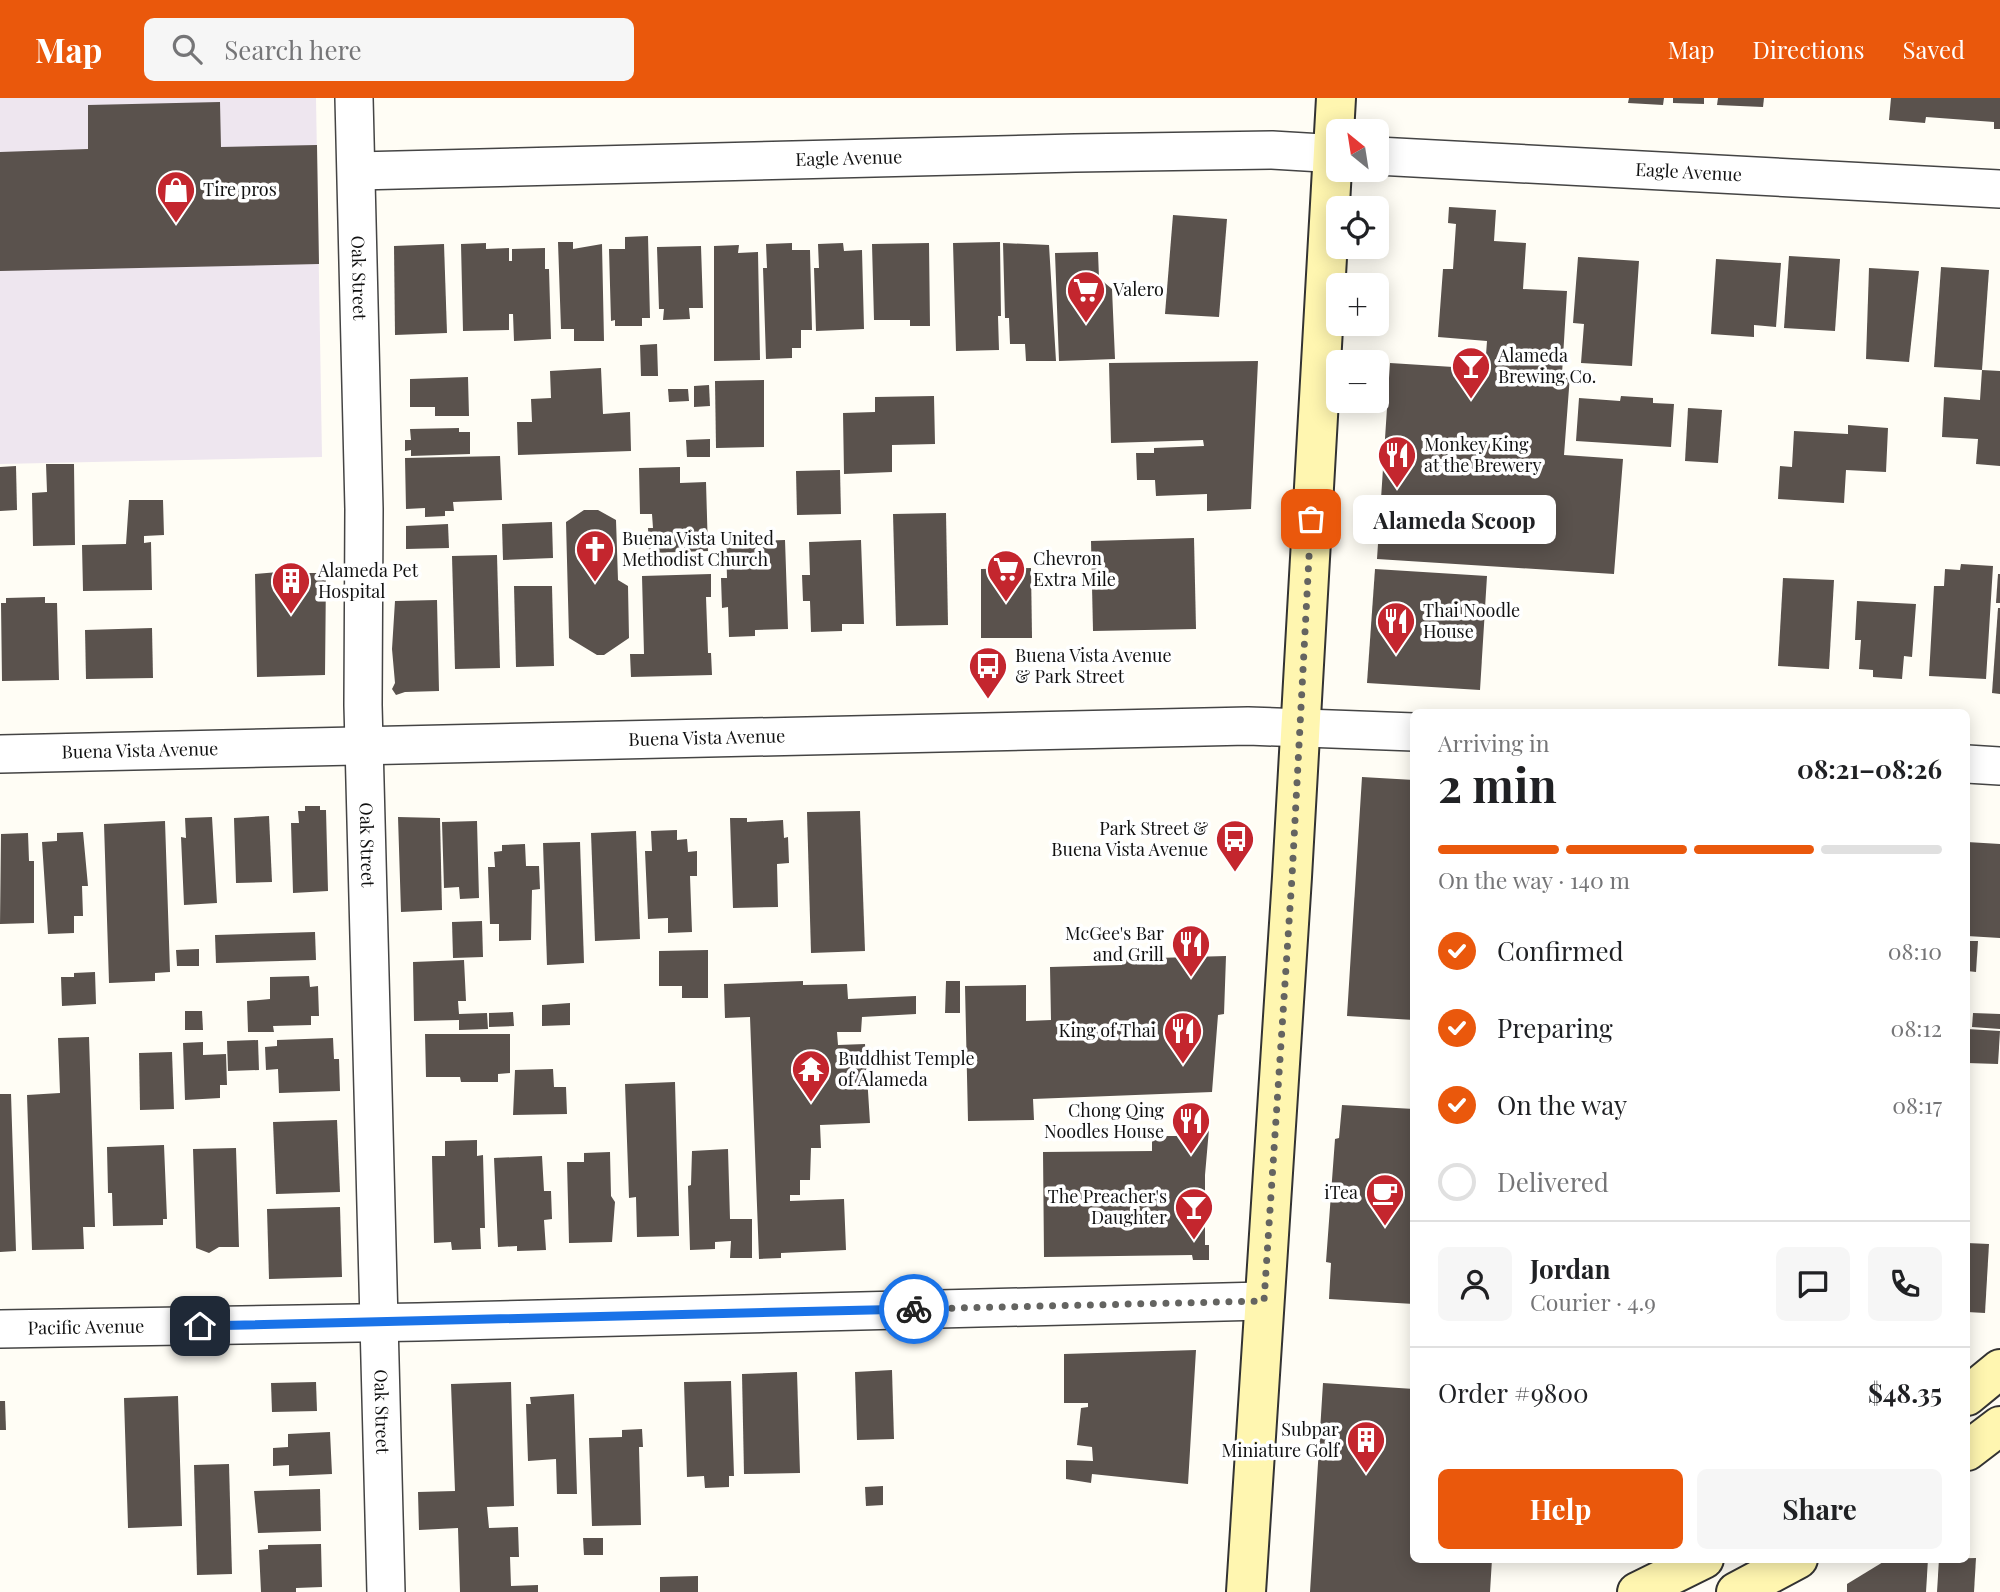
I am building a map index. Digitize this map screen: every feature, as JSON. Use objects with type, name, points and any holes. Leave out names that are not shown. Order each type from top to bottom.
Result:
[{"type":"main road","points":[[1336,98],[1336,119]]},
{"type":"main road","points":[[1246,1592],[1334,182]]},
{"type":"main road","points":[[1970,1393],[2000,1368]]},
{"type":"main road","points":[[1970,1449],[2000,1426]]},
{"type":"main road","points":[[1637,1592],[1696,1563]]},
{"type":"main road","points":[[1736,1592],[1790,1563]]},
{"type":"street","name":"Oak Street","points":[[354,98],[364,509],[364,746],[386,1592]]},
{"type":"street","name":"Eagle Avenue","points":[[357,171],[1075,153],[1272,150],[1326,153]]},
{"type":"street","name":"Eagle Avenue","points":[[1390,157],[2000,189]]},
{"type":"street","name":"Buena Vista Avenue","points":[[0,754],[1300,727],[1410,732]]},
{"type":"street","points":[[1970,764],[2000,766]]},
{"type":"street","name":"Pacific Avenue","points":[[0,1329],[377,1323],[1264,1301]]},
{"type":"shaded area","points":[[0,98],[316,98],[322,457],[0,464]]},
{"type":"building","points":[[1629,98],[1664,98],[1663,105],[1628,103]]},
{"type":"building","points":[[1673,98],[1704,98],[1704,104],[1673,103]]},
{"type":"building","points":[[1718,98],[1764,98],[1763,107],[1717,105]]},
{"type":"building","points":[[1891,98],[2000,98],[2000,129],[1994,129],[1994,122],[1926,117],[1925,123],[1889,120]]},
{"type":"building","points":[[220,102],[221,147],[317,145],[319,264],[0,271],[0,152],[88,149],[88,105]]},
{"type":"building","points":[[1449,207],[1496,210],[1494,241],[1526,243],[1523,289],[1567,291],[1562,374],[1570,375],[1564,455],[1623,459],[1614,574],[1377,559],[1387,413],[1389,413],[1390,363],[1485,369],[1487,341],[1438,337],[1443,269],[1453,269],[1456,224],[1448,223]]},
{"type":"building","points":[[1173,215],[1227,219],[1219,317],[1165,314]]},
{"type":"building","points":[[648,236],[650,318],[642,318],[642,326],[615,326],[615,320],[611,321],[609,249],[625,249],[625,237]]},
{"type":"building","points":[[558,242],[573,242],[573,249],[602,244],[604,341],[574,341],[574,329],[561,329]]},
{"type":"building","points":[[1000,242],[999,350],[956,351],[953,243]]},
{"type":"building","points":[[486,243],[486,249],[509,248],[509,261],[512,261],[512,249],[545,248],[545,269],[549,269],[551,339],[514,341],[513,314],[509,314],[509,330],[463,331],[461,244]]},
{"type":"building","points":[[792,243],[792,250],[810,250],[812,330],[801,330],[801,348],[792,348],[792,358],[766,359],[763,268],[767,268],[766,244]]},
{"type":"building","points":[[843,243],[844,251],[862,250],[864,329],[816,331],[814,268],[819,268],[818,244]]},
{"type":"building","points":[[929,243],[930,326],[910,326],[910,320],[874,320],[872,244]]},
{"type":"building","points":[[1003,243],[1049,245],[1056,361],[1026,361],[1025,344],[1010,344],[1009,318],[1005,318]]},
{"type":"building","points":[[444,244],[447,333],[395,335],[394,246]]},
{"type":"building","points":[[739,245],[738,253],[758,252],[760,360],[714,361],[714,246]]},
{"type":"building","points":[[701,246],[703,308],[689,308],[690,319],[663,320],[664,309],[659,309],[657,247]]},
{"type":"building","name":"Valero","points":[[1098,252],[1099,278],[1112,289],[1115,359],[1059,361],[1055,253]]},
{"type":"building","points":[[1789,256],[1840,259],[1835,331],[1784,328]]},
{"type":"building","points":[[1578,257],[1639,261],[1632,366],[1581,363],[1584,324],[1573,323]]},
{"type":"building","points":[[1716,259],[1781,263],[1776,327],[1754,325],[1754,337],[1711,334]]},
{"type":"building","points":[[1941,267],[1989,270],[1982,370],[1934,367]]},
{"type":"building","points":[[1869,268],[1919,271],[1909,362],[1866,359]]},
{"type":"building","points":[[657,344],[658,376],[641,376],[640,345]]},
{"type":"building","points":[[1258,361],[1251,509],[1207,511],[1207,494],[1156,496],[1155,480],[1137,480],[1136,453],[1154,453],[1154,448],[1204,446],[1203,440],[1111,443],[1109,363]]},
{"type":"building","points":[[601,368],[603,414],[630,412],[631,451],[518,455],[517,422],[532,422],[531,399],[551,398],[550,371]]},
{"type":"building","points":[[1982,370],[2000,371],[2000,466],[1976,464],[1978,439],[1942,437],[1944,397],[1980,400]]},
{"type":"building","points":[[468,377],[469,416],[435,416],[435,407],[410,407],[410,379]]},
{"type":"building","points":[[764,380],[764,447],[716,448],[715,381]]},
{"type":"building","points":[[709,385],[710,406],[694,407],[694,386]]},
{"type":"building","points":[[668,389],[688,389],[689,401],[669,402]]},
{"type":"building","points":[[934,396],[935,444],[892,445],[892,472],[844,474],[843,413],[875,412],[875,397]]},
{"type":"building","points":[[1621,396],[1653,398],[1653,403],[1674,404],[1671,447],[1576,441],[1579,398],[1620,401]]},
{"type":"building","points":[[1688,408],[1722,410],[1718,463],[1685,461]]},
{"type":"building","points":[[1848,425],[1888,428],[1886,472],[1846,470],[1844,503],[1778,499],[1780,466],[1792,467],[1794,431],[1848,434]]},
{"type":"building","points":[[459,428],[459,432],[470,432],[470,454],[411,456],[411,450],[405,451],[405,440],[411,440],[410,429]]},
{"type":"building","points":[[710,439],[710,457],[687,457],[686,440]]},
{"type":"building","points":[[500,456],[502,500],[453,502],[454,511],[445,511],[445,516],[425,517],[425,508],[406,509],[405,458]]},
{"type":"building","points":[[46,464],[74,464],[75,545],[33,546],[32,493],[47,492]]},
{"type":"building","points":[[16,466],[17,510],[0,511],[0,467]]},
{"type":"building","points":[[680,467],[680,483],[706,482],[708,551],[649,553],[648,528],[653,528],[652,514],[640,514],[639,468]]},
{"type":"building","points":[[840,470],[841,514],[797,515],[796,471]]},
{"type":"building","points":[[129,500],[163,500],[164,535],[144,536],[144,543],[151,542],[152,590],[83,591],[82,545],[126,544]]},
{"type":"building","name":"Buena Vista United Methodist Church","points":[[584,510],[598,510],[616,520],[618,580],[628,586],[629,638],[604,655],[597,655],[569,638],[566,522]]},
{"type":"building","points":[[946,513],[948,625],[896,626],[893,514]]},
{"type":"building","points":[[552,522],[553,558],[503,560],[502,524]]},
{"type":"building","points":[[448,524],[449,548],[406,549],[406,526]]},
{"type":"building","points":[[1194,538],[1196,629],[1093,631],[1091,541]]},
{"type":"building","points":[[785,540],[788,629],[755,630],[755,636],[729,637],[728,607],[722,608],[721,578],[727,578],[726,542]]},
{"type":"building","points":[[861,540],[864,624],[842,624],[842,631],[811,632],[810,601],[803,601],[802,575],[810,575],[809,542]]},
{"type":"building","points":[[497,555],[500,668],[455,669],[452,556]]},
{"type":"building","points":[[1961,564],[1993,566],[1986,679],[1929,676],[1934,586],[1944,586],[1945,569],[1960,570]]},
{"type":"building","name":"Chevron Extra Mile","points":[[1031,568],[1032,638],[981,638],[981,569]]},
{"type":"building","points":[[1375,569],[1487,576],[1480,690],[1367,683]]},
{"type":"building","name":"Alameda Pet Hospital","points":[[302,570],[302,573],[326,573],[325,675],[257,677],[255,574]]},
{"type":"building","points":[[711,574],[711,597],[706,597],[708,653],[711,653],[712,675],[631,677],[630,654],[644,654],[642,576]]},
{"type":"building","points":[[1998,574],[2000,603],[1996,603]]},
{"type":"building","points":[[1783,578],[1834,580],[1829,669],[1778,666]]},
{"type":"building","points":[[514,586],[552,586],[554,666],[516,667]]},
{"type":"building","points":[[45,597],[45,603],[57,603],[59,680],[2,681],[1,603],[6,603],[6,598]]},
{"type":"building","points":[[437,600],[439,691],[405,692],[396,695],[392,689],[395,683],[392,649],[395,601]]},
{"type":"building","points":[[1857,601],[1916,604],[1912,657],[1904,656],[1902,679],[1873,677],[1873,670],[1859,669],[1861,640],[1855,640]]},
{"type":"building","points":[[2000,608],[2000,694],[1992,693]]},
{"type":"building","points":[[152,628],[153,678],[86,679],[85,630]]},
{"type":"building","points":[[1362,777],[1410,780],[1410,1020],[1347,1016]]},
{"type":"building","points":[[305,806],[320,806],[320,810],[326,810],[328,891],[293,893],[291,823],[299,823],[298,811],[305,811]]},
{"type":"building","points":[[860,811],[865,951],[811,953],[807,812]]},
{"type":"building","points":[[269,816],[272,882],[236,883],[234,818]]},
{"type":"building","points":[[212,817],[217,903],[184,905],[181,837],[186,838],[185,818]]},
{"type":"building","points":[[398,817],[440,818],[442,910],[401,912]]},
{"type":"building","points":[[730,818],[747,818],[747,822],[783,820],[784,838],[788,837],[789,863],[777,864],[778,907],[733,908]]},
{"type":"building","points":[[165,821],[170,972],[155,973],[155,981],[109,983],[104,824]]},
{"type":"building","points":[[477,821],[479,898],[460,899],[459,887],[444,888],[442,822]]},
{"type":"building","points":[[677,830],[677,840],[687,839],[688,852],[697,851],[697,876],[690,876],[692,932],[668,933],[668,918],[648,919],[645,851],[652,851],[651,831]]},
{"type":"building","points":[[636,831],[640,939],[595,941],[591,833]]},
{"type":"building","points":[[83,832],[88,886],[82,886],[83,916],[74,916],[74,933],[48,934],[42,842],[57,841],[57,833]]},
{"type":"building","points":[[28,833],[29,861],[34,861],[34,923],[0,924],[1,834]]},
{"type":"building","points":[[580,842],[584,963],[547,965],[543,843]]},
{"type":"building","points":[[1970,842],[2000,844],[2000,938],[1970,936]]},
{"type":"building","points":[[525,844],[526,866],[539,866],[540,889],[532,890],[531,940],[499,941],[499,924],[490,924],[488,867],[495,867],[494,852],[502,851],[502,845]]},
{"type":"building","points":[[482,921],[483,957],[453,958],[452,922]]},
{"type":"building","points":[[315,932],[316,960],[216,963],[215,935]]},
{"type":"building","points":[[1970,941],[1978,941],[1976,972],[1970,971]]},
{"type":"building","points":[[199,949],[199,966],[177,966],[176,950]]},
{"type":"building","points":[[708,950],[708,998],[682,998],[682,986],[659,986],[659,951]]},
{"type":"building","points":[[1226,956],[1224,1014],[1218,1015],[1212,1092],[1033,1099],[1034,1120],[968,1121],[965,986],[1026,985],[1026,1021],[1051,1020],[1050,967],[1122,965],[1122,959]]},
{"type":"building","points":[[464,960],[466,1001],[458,1001],[459,1014],[487,1013],[488,1029],[459,1030],[459,1020],[414,1021],[413,962]]},
{"type":"building","points":[[95,972],[96,1004],[62,1006],[61,977]]},
{"type":"building","points":[[309,976],[310,987],[318,986],[319,1016],[311,1016],[311,1025],[273,1026],[274,1032],[248,1032],[247,1001],[270,999],[270,977]]},
{"type":"building","points":[[803,981],[803,985],[847,984],[848,999],[916,996],[916,1014],[862,1017],[861,1032],[837,1032],[838,1045],[865,1044],[870,1123],[820,1125],[821,1148],[811,1148],[810,1180],[800,1180],[800,1195],[790,1195],[790,1201],[844,1199],[846,1250],[781,1253],[781,1258],[759,1259],[750,1017],[725,1018],[724,984]]},
{"type":"building","points":[[946,981],[960,981],[960,1013],[945,1013]]},
{"type":"building","points":[[570,1003],[570,1025],[542,1026],[542,1005]]},
{"type":"building","points":[[185,1011],[202,1011],[203,1030],[185,1030]]},
{"type":"building","points":[[513,1012],[514,1026],[489,1027],[489,1013]]},
{"type":"building","points":[[1973,1013],[2000,1014],[2000,1029],[1972,1027]]},
{"type":"building","points":[[1970,1029],[2000,1031],[1998,1064],[1970,1063]]},
{"type":"building","points":[[425,1034],[510,1034],[510,1073],[498,1074],[498,1082],[461,1082],[460,1077],[426,1077]]},
{"type":"building","points":[[89,1037],[95,1227],[83,1227],[84,1249],[32,1250],[27,1095],[60,1093],[58,1038]]},
{"type":"building","points":[[333,1038],[334,1059],[339,1059],[340,1091],[279,1093],[278,1069],[266,1070],[265,1047],[277,1046],[277,1040]]},
{"type":"building","points":[[258,1040],[259,1070],[228,1071],[227,1041]]},
{"type":"building","points":[[203,1042],[203,1055],[226,1054],[227,1085],[220,1085],[220,1098],[185,1100],[183,1043]]},
{"type":"building","points":[[172,1052],[174,1109],[140,1110],[139,1053]]},
{"type":"building","points":[[553,1069],[554,1087],[566,1087],[567,1114],[513,1115],[515,1070]]},
{"type":"building","points":[[675,1082],[679,1236],[637,1237],[636,1197],[629,1198],[625,1084]]},
{"type":"building","points":[[0,1094],[11,1094],[16,1251],[0,1252]]},
{"type":"building","points":[[1342,1105],[1410,1109],[1410,1304],[1329,1299],[1331,1263],[1326,1262],[1335,1139],[1339,1138]]},
{"type":"building","points":[[337,1120],[340,1192],[276,1194],[273,1122]]},
{"type":"building","points":[[1182,1129],[1209,1129],[1205,1175],[1205,1245],[1209,1245],[1209,1260],[1193,1260],[1192,1255],[1044,1257],[1043,1152],[1152,1151],[1152,1136],[1182,1136]]},
{"type":"building","points":[[477,1140],[477,1156],[483,1155],[485,1228],[480,1228],[481,1249],[452,1250],[451,1242],[434,1243],[432,1156],[445,1156],[445,1141]]},
{"type":"building","points":[[164,1145],[167,1219],[163,1219],[163,1225],[113,1226],[112,1193],[108,1193],[107,1147]]},
{"type":"building","points":[[236,1148],[239,1247],[219,1247],[209,1253],[196,1248],[193,1149]]},
{"type":"building","points":[[728,1149],[730,1219],[752,1219],[752,1258],[730,1258],[731,1241],[715,1242],[715,1249],[690,1250],[688,1186],[691,1185],[692,1151]]},
{"type":"building","points":[[610,1152],[611,1196],[615,1202],[612,1242],[569,1243],[567,1162],[584,1162],[584,1153]]},
{"type":"building","points":[[542,1156],[544,1191],[551,1191],[552,1219],[544,1220],[546,1250],[517,1251],[517,1246],[498,1247],[494,1158]]},
{"type":"building","points":[[340,1207],[342,1277],[269,1279],[267,1209]]},
{"type":"building","points":[[1970,1243],[1989,1244],[1985,1313],[1970,1312]]},
{"type":"building","points":[[1196,1350],[1188,1484],[1092,1474],[1091,1483],[1066,1479],[1066,1460],[1093,1461],[1092,1447],[1077,1445],[1081,1408],[1088,1407],[1088,1403],[1064,1403],[1064,1354]]},
{"type":"building","points":[[892,1370],[894,1439],[857,1440],[855,1372]]},
{"type":"building","points":[[797,1372],[800,1473],[744,1474],[742,1374]]},
{"type":"building","points":[[731,1381],[734,1476],[729,1476],[729,1487],[705,1488],[704,1476],[687,1477],[684,1382]]},
{"type":"building","points":[[316,1382],[317,1411],[272,1412],[271,1383]]},
{"type":"building","points":[[511,1382],[514,1506],[487,1507],[489,1528],[518,1527],[519,1557],[510,1557],[511,1586],[538,1585],[538,1592],[460,1592],[458,1528],[419,1530],[418,1492],[455,1491],[451,1384]]},
{"type":"building","name":"Subpar Miniature Golf","points":[[1323,1383],[1410,1389],[1410,1563],[1492,1563],[1490,1592],[1310,1592]]},
{"type":"building","points":[[574,1394],[577,1494],[557,1494],[556,1459],[528,1461],[526,1404],[531,1404],[530,1397]]},
{"type":"building","points":[[178,1396],[182,1526],[128,1528],[124,1398]]},
{"type":"building","points":[[0,1401],[5,1401],[6,1430],[0,1430]]},
{"type":"building","points":[[642,1429],[643,1447],[639,1447],[641,1525],[592,1526],[589,1438],[622,1437],[622,1430]]},
{"type":"building","points":[[330,1432],[332,1474],[289,1476],[289,1465],[273,1466],[273,1448],[288,1447],[288,1434]]},
{"type":"building","points":[[229,1464],[232,1574],[197,1575],[194,1465]]},
{"type":"building","points":[[883,1486],[883,1505],[866,1506],[865,1487]]},
{"type":"building","points":[[320,1489],[321,1531],[258,1533],[254,1491]]},
{"type":"building","points":[[583,1538],[603,1538],[603,1555],[584,1555]]},
{"type":"building","points":[[321,1544],[322,1587],[296,1588],[296,1592],[261,1592],[259,1550],[268,1549],[268,1545]]},
{"type":"building","points":[[1970,1558],[1976,1558],[1974,1592],[1937,1592],[1939,1563],[1970,1563]]},
{"type":"building","points":[[1881,1563],[1928,1563],[1926,1592],[1847,1592],[1847,1584]]},
{"type":"building","points":[[698,1576],[698,1592],[660,1592],[660,1577]]},
{"type":"way so far","points":[[914,1309],[1264,1301],[1292,877],[1311,519]]},
{"type":"place","name":"Tire pros","points":[[176,224]]},
{"type":"place","name":"Valero","points":[[1086,324]]},
{"type":"place","name":"Alameda Brewing Co.","points":[[1471,400]]},
{"type":"place","name":"Monkey King at the Brewery","points":[[1397,489]]},
{"type":"place","name":"Alameda Scoop","points":[[1311,519]]},
{"type":"place","name":"Buena Vista United Methodist Church","points":[[595,583]]},
{"type":"place","name":"Chevron Extra Mile","points":[[1006,603]]},
{"type":"place","name":"Alameda Pet Hospital","points":[[291,615]]},
{"type":"place","name":"Thai Noodle House","points":[[1396,655]]},
{"type":"place","name":"Buena Vista Avenue & Park Street","points":[[988,700]]},
{"type":"place","name":"Park Street & Buena Vista Avenue","points":[[1235,873]]},
{"type":"place","name":"McGee's Bar and Grill","points":[[1191,978]]},
{"type":"place","name":"King of Thai","points":[[1183,1065]]},
{"type":"place","name":"Buddhist Temple of Alameda","points":[[811,1103]]},
{"type":"place","name":"Chong Qing Noodles House","points":[[1191,1155]]},
{"type":"place","name":"iTea","points":[[1385,1227]]},
{"type":"place","name":"The Preacher's Daughter","points":[[1194,1241]]},
{"type":"place","name":"Subpar Miniature Golf","points":[[1366,1474]]},
{"type":"route","points":[[200,1326],[914,1309]]}]
